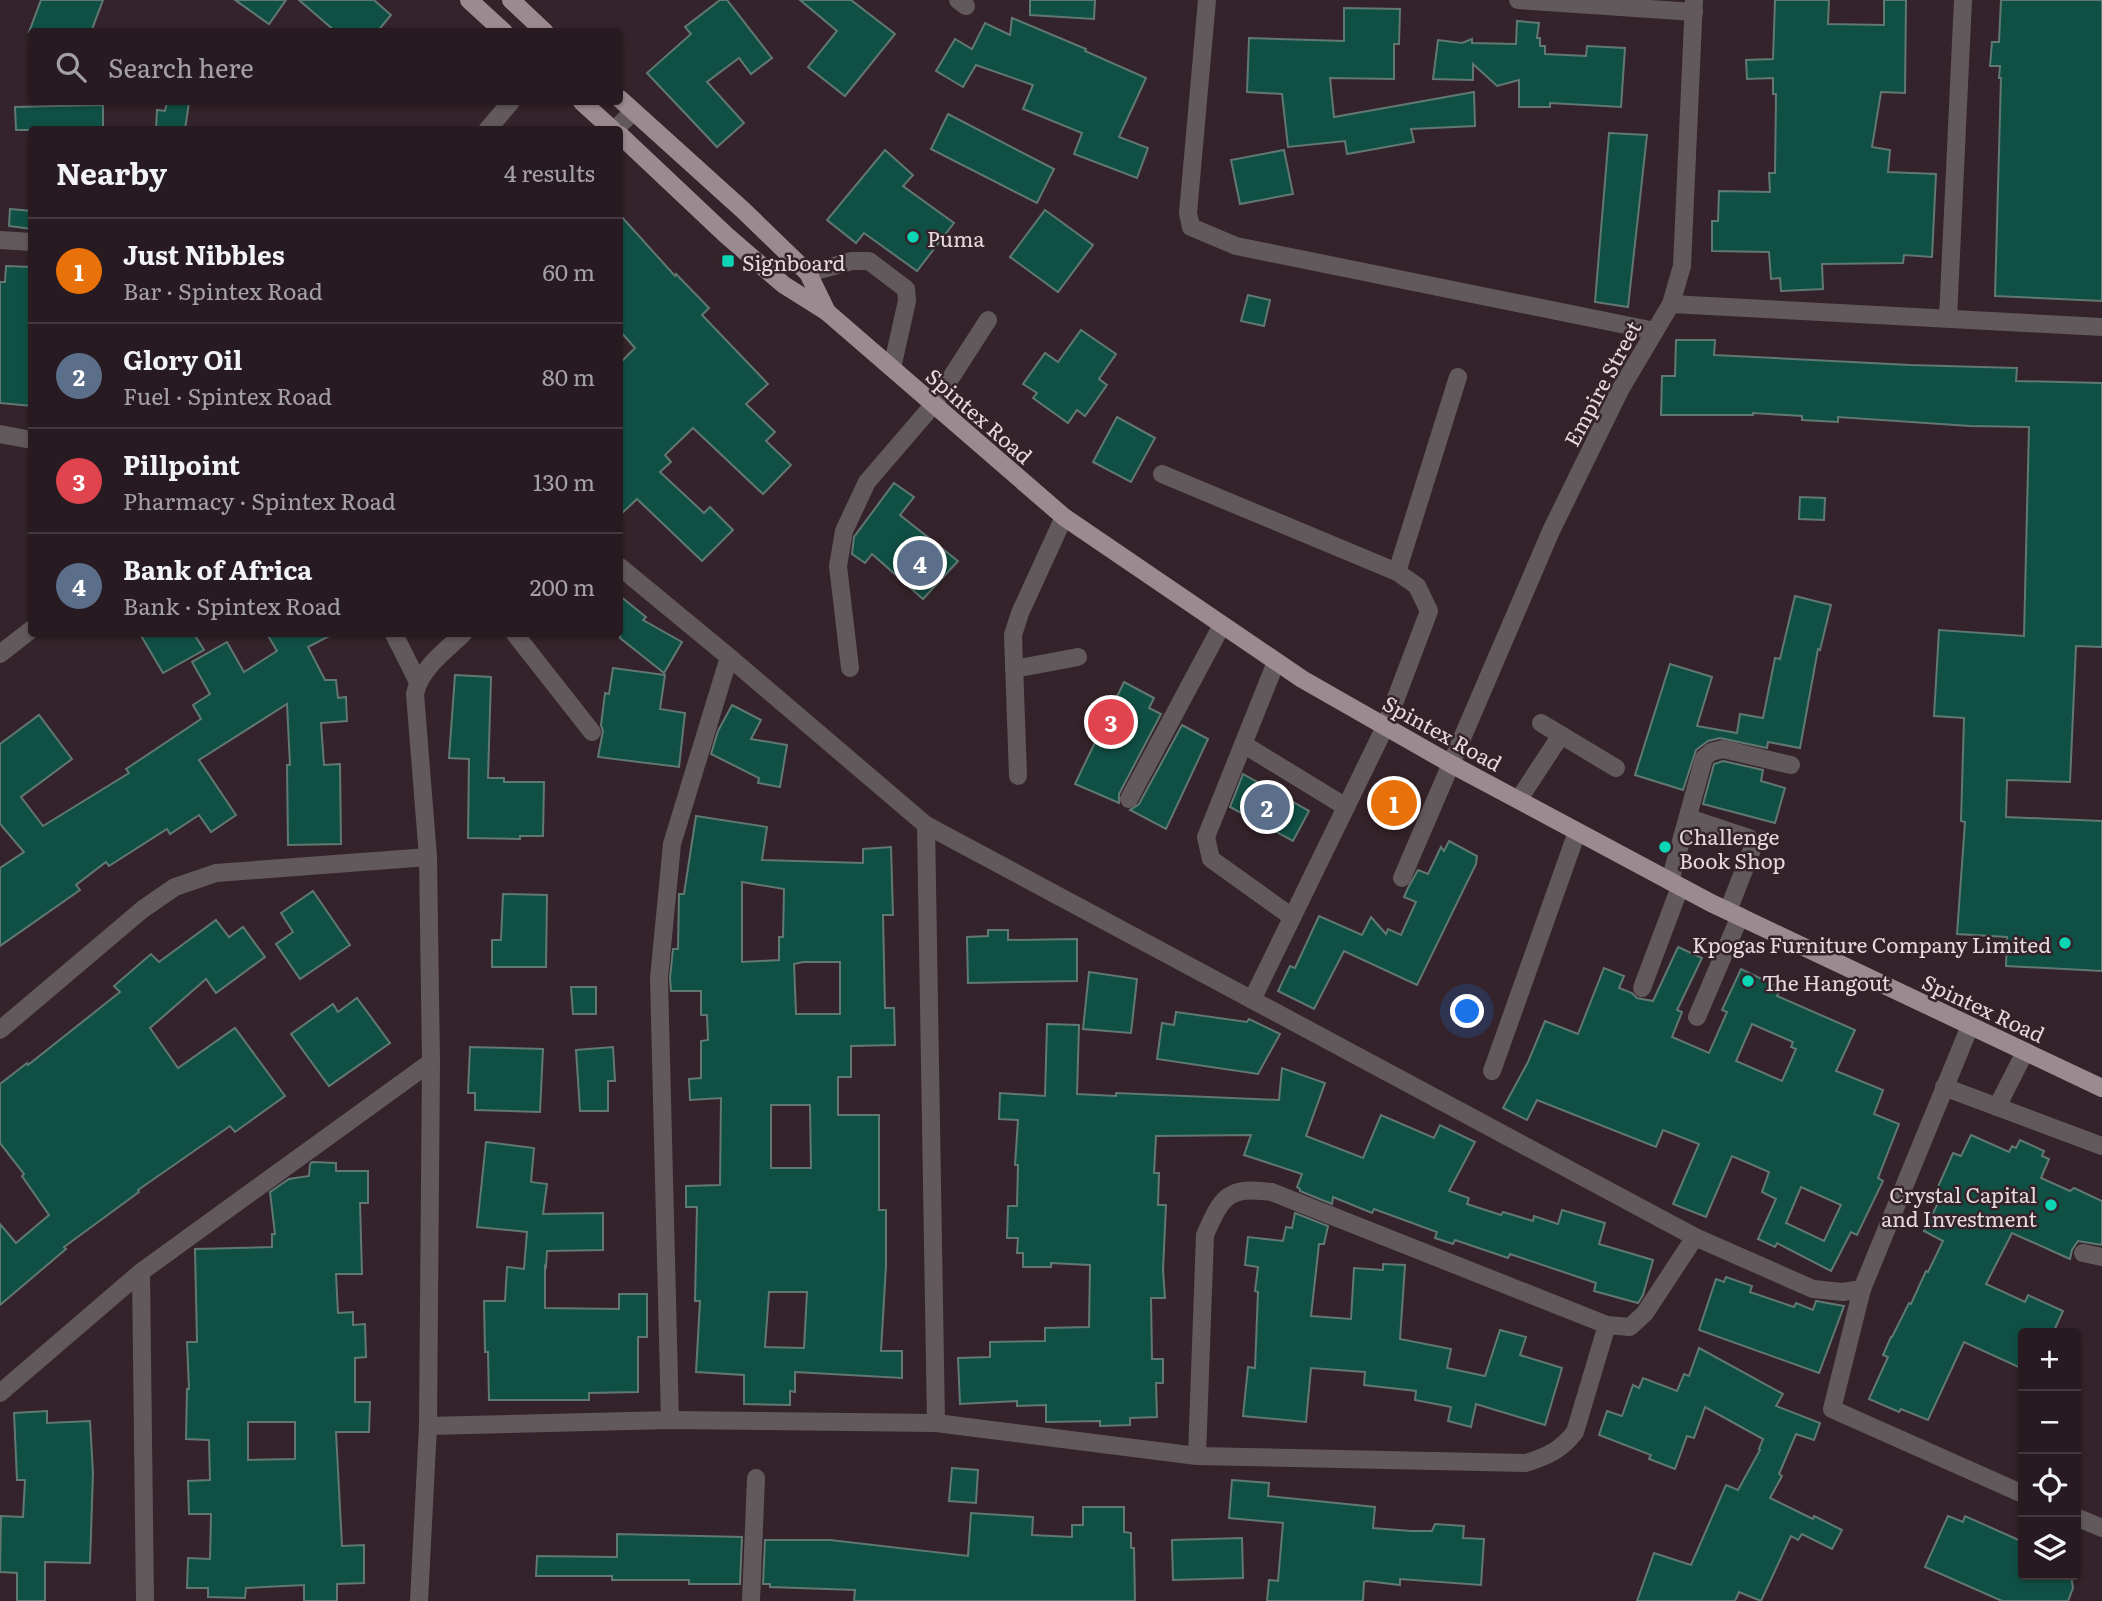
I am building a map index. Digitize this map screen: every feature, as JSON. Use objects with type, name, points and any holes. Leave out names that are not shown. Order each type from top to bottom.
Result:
[{"type":"main road","points":[[469,0],[500,28]]},
{"type":"main road","points":[[511,0],[541,28]]},
{"type":"main road","name":"Spintex Road","points":[[623,103],[808,272],[827,312]]},
{"type":"main road","points":[[585,105],[609,126]]},
{"type":"main road","name":"Spintex Road","points":[[623,138],[784,285],[827,312],[1064,517],[1276,662],[1451,764],[1675,884],[2102,1088]]},
{"type":"street","points":[[1207,0],[1188,213],[1191,227],[1236,246],[1655,331]]},
{"type":"street","points":[[1518,0],[1694,6]]},
{"type":"street","points":[[1948,318],[1962,0]]},
{"type":"street","name":"Empire Street","points":[[1402,878],[1551,531],[1620,390],[1671,303],[1682,266],[1694,6]]},
{"type":"street","points":[[490,126],[508,105]]},
{"type":"street","points":[[618,126],[633,112]]},
{"type":"street","points":[[0,240],[28,242]]},
{"type":"street","points":[[808,272],[852,261],[869,261],[906,289],[907,301],[892,368]]},
{"type":"street","points":[[1671,303],[2102,327]]},
{"type":"street","points":[[849,668],[838,566],[844,531],[867,482],[934,404],[988,320]]},
{"type":"street","points":[[1397,572],[1458,377]]},
{"type":"street","points":[[0,434],[28,439]]},
{"type":"street","points":[[1162,474],[1397,572],[1417,586],[1429,611],[1385,727],[1252,1000]]},
{"type":"street","points":[[1018,776],[1013,635],[1020,613],[1064,517]]},
{"type":"street","points":[[623,569],[926,825],[1695,1237],[1813,1289],[1843,1292],[1862,1289]]},
{"type":"street","points":[[1129,799],[1222,625]]},
{"type":"street","points":[[0,654],[28,632]]},
{"type":"street","points":[[396,637],[418,682]]},
{"type":"street","points":[[419,1601],[428,1426],[431,1062],[428,857],[415,694],[418,682],[460,637]]},
{"type":"street","points":[[517,637],[592,732]]},
{"type":"street","points":[[670,1420],[659,978],[672,844],[729,657]]},
{"type":"street","points":[[1014,669],[1078,657]]},
{"type":"street","points":[[1276,662],[1206,837],[1211,859],[1292,918]]},
{"type":"street","points":[[1541,723],[1616,768]]},
{"type":"street","points":[[1518,799],[1561,735]]},
{"type":"street","points":[[1243,744],[1346,807]]},
{"type":"street","points":[[1642,988],[1675,884],[1704,758],[1711,752],[1723,749],[1791,765]]},
{"type":"street","points":[[1689,818],[1749,838],[1753,847],[1734,914],[1697,1017]]},
{"type":"street","points":[[926,825],[936,1423]]},
{"type":"street","points":[[1492,1071],[1577,831]]},
{"type":"street","points":[[0,1030],[143,909],[175,887],[216,873],[428,857]]},
{"type":"street","points":[[1969,1026],[1862,1289],[1832,1409],[2018,1492]]},
{"type":"street","points":[[1997,1107],[2025,1052]]},
{"type":"street","points":[[0,1393],[141,1272],[431,1062]]},
{"type":"street","points":[[1944,1087],[2102,1146]]},
{"type":"street","points":[[1197,1456],[1205,1235],[1216,1210],[1234,1192],[1248,1189],[1272,1192],[1607,1325],[1630,1327],[1645,1313],[1695,1237]]},
{"type":"street","points":[[2083,1253],[2102,1257]]},
{"type":"street","points":[[141,1272],[145,1601]]},
{"type":"street","points":[[428,1426],[670,1420],[936,1423],[1197,1456],[1526,1462],[1552,1455],[1565,1445],[1575,1432],[1607,1325]]},
{"type":"street","points":[[751,1601],[756,1478]]},
{"type":"street","points":[[2081,1519],[2102,1528]]},
{"type":"building","points":[[41,0],[103,0],[92,28],[30,28]]},
{"type":"building","points":[[235,0],[286,0],[269,24]]},
{"type":"building","points":[[299,0],[374,0],[391,15],[380,28],[331,28]]},
{"type":"building","points":[[720,0],[727,0],[772,58],[751,74],[739,58],[707,82],[744,123],[717,147],[647,73],[691,34],[685,27]]},
{"type":"building","points":[[800,0],[851,0],[895,34],[845,96],[808,67],[837,31]]},
{"type":"building","points":[[1030,0],[1095,0],[1094,19],[1030,15]]},
{"type":"building","points":[[1775,0],[1829,0],[1828,24],[1884,25],[1884,0],[1906,0],[1905,93],[1881,92],[1872,147],[1890,150],[1888,172],[1936,174],[1932,257],[1904,255],[1903,263],[1822,264],[1823,289],[1781,291],[1780,278],[1771,279],[1769,252],[1712,251],[1712,221],[1718,221],[1719,191],[1770,192],[1769,173],[1775,173],[1776,94],[1773,94],[1773,78],[1747,79],[1746,60],[1773,59]]},
{"type":"building","points":[[2001,0],[2102,0],[2102,301],[1995,296],[2001,78],[2000,66],[1990,66],[1992,42],[1999,42]]},
{"type":"building","points":[[1344,8],[1400,9],[1399,44],[1394,44],[1394,79],[1330,78],[1334,117],[1474,92],[1475,126],[1411,129],[1414,142],[1347,154],[1345,141],[1288,147],[1282,94],[1247,92],[1249,38],[1344,41]]},
{"type":"building","points":[[1012,18],[1146,78],[1119,137],[1148,148],[1137,178],[1074,154],[1082,133],[1023,109],[1033,85],[976,65],[963,87],[936,71],[955,39],[972,49],[985,23],[1010,35]]},
{"type":"building","points":[[1517,21],[1539,23],[1537,38],[1540,38],[1540,46],[1545,46],[1545,54],[1586,56],[1587,46],[1625,48],[1621,107],[1550,103],[1550,107],[1519,107],[1519,80],[1497,86],[1473,64],[1473,80],[1433,79],[1438,40],[1462,43],[1472,39],[1472,43],[1516,44]]},
{"type":"building","points":[[103,105],[103,126],[28,126],[28,130],[16,130],[15,107]]},
{"type":"building","points":[[166,105],[189,105],[186,126],[156,126],[157,110],[165,111]]},
{"type":"building","points":[[948,114],[1054,169],[1037,203],[931,149]]},
{"type":"building","points":[[1609,133],[1647,135],[1628,307],[1595,302]]},
{"type":"building","points":[[885,150],[913,175],[903,186],[954,223],[917,271],[864,233],[856,243],[827,220]]},
{"type":"building","points":[[1284,150],[1293,194],[1240,204],[1231,160]]},
{"type":"building","points":[[10,209],[28,211],[28,228],[9,226]]},
{"type":"building","points":[[1045,210],[1093,245],[1058,292],[1010,257]]},
{"type":"building","points":[[623,218],[675,276],[676,274],[709,308],[702,315],[768,384],[746,404],[775,432],[766,441],[791,465],[763,494],[693,428],[665,455],[671,462],[660,472],[704,513],[710,507],[733,530],[702,561],[637,499],[623,512],[623,360],[635,348],[623,334]]},
{"type":"building","points":[[6,266],[28,267],[28,406],[0,403],[0,282],[5,282]]},
{"type":"building","points":[[1248,295],[1270,300],[1264,326],[1241,321]]},
{"type":"building","points":[[1081,330],[1116,354],[1099,379],[1107,385],[1085,416],[1077,410],[1068,423],[1033,398],[1037,393],[1023,384],[1045,353],[1058,362]]},
{"type":"building","points":[[1676,340],[1715,340],[1714,355],[2017,368],[2016,381],[2102,383],[2102,647],[2076,646],[2070,782],[2007,780],[2006,817],[2102,821],[2102,971],[2006,966],[2007,937],[1957,934],[1965,822],[1961,821],[1964,718],[1934,716],[1939,630],[2024,636],[2029,427],[1838,417],[1838,422],[1802,420],[1802,416],[1753,413],[1661,415],[1662,376],[1675,376]]},
{"type":"building","points":[[1117,417],[1155,438],[1131,482],[1093,462]]},
{"type":"building","points":[[894,483],[914,497],[900,515],[958,561],[923,599],[872,554],[865,563],[852,554],[854,537]]},
{"type":"building","points":[[1800,497],[1825,498],[1824,520],[1799,519]]},
{"type":"building","points":[[1795,596],[1831,605],[1820,650],[1818,649],[1800,748],[1768,742],[1767,748],[1720,738],[1708,741],[1696,750],[1683,790],[1635,775],[1670,664],[1712,677],[1697,726],[1737,733],[1740,714],[1763,718],[1775,658],[1780,659]]},
{"type":"building","points":[[623,598],[646,617],[643,620],[682,642],[664,673],[620,638],[623,637]]},
{"type":"building","points":[[142,637],[196,637],[204,650],[163,673]]},
{"type":"building","points":[[269,637],[327,637],[308,647],[325,680],[336,680],[338,698],[346,697],[347,721],[321,723],[324,765],[340,764],[341,844],[288,845],[287,765],[290,765],[287,704],[199,760],[236,815],[211,832],[199,815],[170,834],[167,829],[109,866],[106,862],[76,885],[80,890],[0,946],[0,868],[24,852],[0,824],[0,744],[39,715],[72,759],[21,797],[43,826],[129,773],[126,769],[201,719],[193,705],[210,694],[192,662],[227,642],[244,672],[277,651]]},
{"type":"building","points":[[613,668],[665,675],[660,709],[685,713],[679,767],[598,757],[603,731],[601,725],[605,693],[609,694]]},
{"type":"building","points":[[455,675],[491,677],[488,778],[504,778],[504,782],[544,782],[543,836],[520,836],[520,839],[468,838],[469,759],[449,758]]},
{"type":"building","points":[[1124,682],[1154,698],[1149,708],[1161,714],[1119,794],[1119,803],[1075,784]]},
{"type":"building","points":[[732,705],[761,720],[751,739],[787,745],[780,787],[758,783],[759,778],[711,754],[718,731]]},
{"type":"building","points":[[1182,725],[1208,739],[1166,829],[1130,810],[1139,804]]},
{"type":"building","points":[[1723,761],[1763,770],[1761,781],[1785,788],[1775,823],[1703,804],[1714,764]]},
{"type":"building","points":[[1243,774],[1309,811],[1293,841],[1230,807]]},
{"type":"building","points":[[696,816],[767,827],[762,860],[863,863],[863,849],[891,847],[893,915],[883,915],[885,1008],[894,1008],[895,1045],[851,1046],[851,1077],[838,1077],[838,1115],[879,1115],[879,1210],[886,1210],[881,1351],[902,1351],[902,1378],[795,1372],[795,1392],[790,1391],[790,1405],[744,1404],[744,1375],[696,1372],[700,1301],[695,1301],[697,1207],[686,1207],[686,1186],[720,1185],[721,1098],[690,1100],[689,1079],[701,1078],[701,1041],[708,1040],[707,1015],[701,1015],[701,991],[671,991],[673,949],[678,949],[679,894],[684,894]],"holes":[[[742,882],[784,889],[783,937],[779,937],[779,960],[742,962]],[[840,962],[840,1014],[796,1014],[794,964]],[[771,1105],[810,1105],[811,1168],[771,1168]],[[769,1292],[807,1292],[804,1348],[765,1347]]]},
{"type":"building","points":[[1449,841],[1477,856],[1476,864],[1417,985],[1344,951],[1314,1009],[1278,991],[1290,966],[1295,968],[1319,916],[1362,935],[1371,917],[1386,934],[1388,929],[1401,935],[1416,902],[1404,897],[1408,888],[1418,870],[1428,874],[1441,847],[1444,851]]},
{"type":"building","points":[[313,891],[350,945],[300,979],[276,944],[293,932],[281,913]]},
{"type":"building","points":[[503,894],[547,895],[546,967],[492,967],[492,940],[501,940]]},
{"type":"building","points":[[216,920],[229,937],[243,927],[265,957],[216,993],[206,979],[150,1028],[178,1068],[235,1028],[285,1096],[235,1132],[230,1126],[138,1190],[139,1192],[64,1247],[66,1249],[0,1305],[0,1224],[16,1243],[49,1215],[22,1176],[24,1174],[0,1143],[0,1084],[120,992],[114,986],[151,954],[159,962]]},
{"type":"building","points":[[988,930],[1008,930],[1008,940],[1077,939],[1077,981],[968,983],[967,937],[988,936]]},
{"type":"building","points":[[1678,947],[1702,958],[1677,1010],[1682,1012],[1672,1037],[1709,1053],[1727,1012],[1722,1010],[1741,969],[1781,988],[1777,996],[1855,1030],[1836,1071],[1883,1090],[1874,1114],[1899,1124],[1878,1178],[1883,1181],[1857,1235],[1851,1232],[1831,1271],[1777,1243],[1775,1247],[1758,1239],[1776,1199],[1762,1192],[1769,1172],[1732,1156],[1706,1217],[1673,1204],[1699,1144],[1663,1130],[1656,1147],[1537,1100],[1527,1120],[1503,1108],[1528,1062],[1545,1021],[1578,1034],[1604,968],[1624,976],[1619,988],[1637,998],[1653,1001]],"holes":[[[1752,1024],[1793,1042],[1791,1047],[1796,1049],[1782,1081],[1736,1061]],[[1801,1187],[1841,1205],[1824,1241],[1786,1223]]]},
{"type":"building","points":[[1089,972],[1137,979],[1131,1033],[1083,1029]]},
{"type":"building","points":[[571,987],[596,987],[596,1014],[573,1014]]},
{"type":"building","points":[[357,998],[390,1043],[329,1086],[291,1034],[333,1004],[338,1012]]},
{"type":"building","points":[[1176,1012],[1247,1022],[1249,1019],[1280,1034],[1258,1074],[1157,1059],[1162,1023],[1174,1025]]},
{"type":"building","points":[[1047,1024],[1079,1025],[1077,1094],[1116,1096],[1116,1093],[1279,1100],[1282,1068],[1325,1083],[1306,1136],[1363,1158],[1381,1115],[1434,1138],[1440,1125],[1475,1142],[1449,1191],[1469,1198],[1467,1204],[1501,1215],[1503,1212],[1533,1221],[1534,1216],[1558,1224],[1562,1210],[1605,1223],[1599,1244],[1653,1260],[1643,1295],[1638,1303],[1594,1291],[1596,1283],[1510,1254],[1508,1258],[1455,1240],[1453,1244],[1435,1238],[1437,1232],[1374,1209],[1372,1213],[1333,1197],[1332,1204],[1300,1191],[1297,1187],[1302,1174],[1244,1155],[1251,1135],[1156,1136],[1154,1173],[1159,1173],[1158,1205],[1166,1205],[1163,1270],[1165,1298],[1151,1298],[1152,1359],[1163,1359],[1163,1383],[1156,1383],[1157,1417],[1130,1418],[1130,1425],[1100,1426],[1100,1421],[1046,1422],[1046,1405],[1017,1406],[1017,1401],[960,1404],[958,1358],[990,1357],[990,1342],[1045,1341],[1045,1328],[1089,1327],[1090,1265],[1051,1263],[1051,1267],[1023,1267],[1023,1253],[1017,1253],[1018,1238],[1007,1238],[1008,1206],[1017,1206],[1018,1165],[1015,1165],[1018,1120],[999,1119],[1000,1093],[1045,1096]]},
{"type":"building","points":[[470,1047],[543,1049],[540,1112],[475,1110],[475,1093],[468,1093]]},
{"type":"building","points":[[613,1047],[615,1081],[608,1081],[608,1111],[580,1111],[576,1050]]},
{"type":"building","points":[[1971,1135],[2009,1152],[2012,1146],[2016,1148],[2020,1140],[2044,1151],[2042,1156],[2049,1159],[2041,1178],[2070,1191],[2074,1188],[2102,1201],[2102,1245],[2078,1241],[2070,1259],[2012,1233],[1986,1284],[2025,1302],[2028,1295],[2063,1311],[2055,1328],[2018,1328],[2018,1367],[1964,1342],[1928,1420],[1901,1409],[1899,1412],[1869,1399],[1888,1357],[1883,1355],[1891,1337],[1943,1241],[1924,1231],[1939,1201],[1933,1198],[1953,1153],[1961,1156]]},
{"type":"building","points":[[486,1142],[534,1148],[531,1182],[547,1184],[543,1214],[603,1213],[603,1250],[547,1251],[545,1308],[619,1309],[619,1294],[647,1294],[647,1337],[638,1337],[638,1392],[589,1393],[589,1400],[489,1400],[484,1301],[505,1301],[507,1267],[524,1269],[527,1232],[477,1227]]},
{"type":"building","points":[[336,1163],[336,1171],[368,1171],[368,1203],[360,1203],[362,1274],[336,1274],[338,1313],[353,1312],[353,1325],[365,1324],[366,1357],[355,1358],[355,1402],[370,1402],[369,1432],[336,1432],[342,1546],[364,1545],[364,1583],[337,1584],[337,1601],[304,1601],[304,1585],[246,1588],[245,1598],[208,1597],[208,1588],[187,1588],[188,1558],[210,1559],[211,1514],[189,1514],[188,1481],[210,1480],[209,1440],[186,1439],[189,1389],[187,1342],[197,1342],[195,1249],[272,1247],[272,1234],[275,1234],[270,1192],[289,1179],[309,1176],[310,1164]],"holes":[[[248,1422],[295,1422],[295,1459],[248,1460]]]},
{"type":"building","points":[[1295,1213],[1328,1226],[1324,1244],[1319,1244],[1311,1316],[1351,1319],[1354,1268],[1383,1270],[1383,1264],[1405,1265],[1400,1339],[1451,1349],[1447,1368],[1485,1376],[1500,1330],[1526,1337],[1520,1355],[1562,1368],[1545,1425],[1476,1404],[1471,1427],[1448,1421],[1451,1407],[1415,1400],[1416,1391],[1364,1385],[1365,1372],[1311,1368],[1306,1422],[1243,1416],[1248,1367],[1255,1368],[1258,1292],[1255,1291],[1258,1267],[1245,1265],[1248,1237],[1283,1241],[1286,1227],[1292,1228]]},
{"type":"building","points":[[1726,1277],[1752,1286],[1750,1292],[1794,1307],[1796,1303],[1813,1310],[1816,1301],[1844,1306],[1819,1373],[1699,1330],[1716,1279],[1724,1282]]},
{"type":"building","points":[[1699,1348],[1783,1394],[1776,1406],[1820,1423],[1814,1440],[1796,1434],[1779,1474],[1782,1476],[1770,1498],[1842,1530],[1832,1549],[1802,1534],[1798,1540],[1791,1536],[1761,1601],[1739,1592],[1735,1601],[1637,1601],[1654,1553],[1691,1565],[1726,1485],[1738,1490],[1760,1450],[1763,1439],[1705,1407],[1694,1438],[1687,1436],[1675,1469],[1649,1459],[1651,1455],[1599,1435],[1607,1411],[1622,1416],[1633,1385],[1639,1388],[1643,1378],[1677,1391],[1684,1374],[1689,1376]]},
{"type":"building","points":[[47,1411],[47,1423],[90,1421],[93,1473],[90,1563],[45,1562],[45,1601],[17,1601],[17,1573],[0,1572],[1,1516],[23,1517],[25,1480],[17,1480],[14,1413]]},
{"type":"building","points":[[952,1468],[978,1470],[976,1503],[949,1501]]},
{"type":"building","points":[[1232,1480],[1269,1483],[1268,1496],[1375,1507],[1373,1528],[1432,1531],[1435,1524],[1464,1526],[1463,1538],[1484,1539],[1481,1585],[1400,1579],[1400,1585],[1367,1581],[1364,1582],[1363,1601],[1267,1601],[1269,1580],[1278,1581],[1283,1523],[1229,1518]]},
{"type":"building","points":[[1083,1507],[1124,1507],[1124,1532],[1131,1533],[1131,1548],[1134,1548],[1135,1601],[854,1601],[855,1590],[770,1587],[770,1584],[763,1584],[765,1540],[830,1540],[968,1556],[971,1513],[1033,1517],[1032,1535],[1072,1537],[1072,1525],[1083,1525]]},
{"type":"building","points":[[1948,1516],[1963,1522],[1965,1516],[2018,1540],[2018,1580],[2072,1580],[2073,1588],[2068,1601],[2002,1601],[1925,1567]]},
{"type":"building","points":[[617,1534],[742,1537],[740,1584],[689,1584],[689,1580],[612,1580],[612,1576],[536,1576],[537,1556],[617,1557]]},
{"type":"building","points":[[1242,1538],[1243,1578],[1173,1580],[1172,1540]]},
{"type":"place","name":"Puma","points":[[913,237]]},
{"type":"place","name":"Signboard","points":[[728,261]]},
{"type":"place","name":"Bank of Africa","points":[[920,563]]},
{"type":"place","name":"Pillpoint","points":[[1111,722]]},
{"type":"place","name":"Just Nibbles","points":[[1394,803]]},
{"type":"place","name":"Glory Oil","points":[[1267,807]]},
{"type":"place","name":"Challenge Book Shop","points":[[1665,847]]},
{"type":"place","name":"Kpogas Furniture Company Limited","points":[[2065,943]]},
{"type":"place","name":"The Hangout","points":[[1748,981]]},
{"type":"place","name":"Crystal Capital and Investment","points":[[2051,1205]]}]
